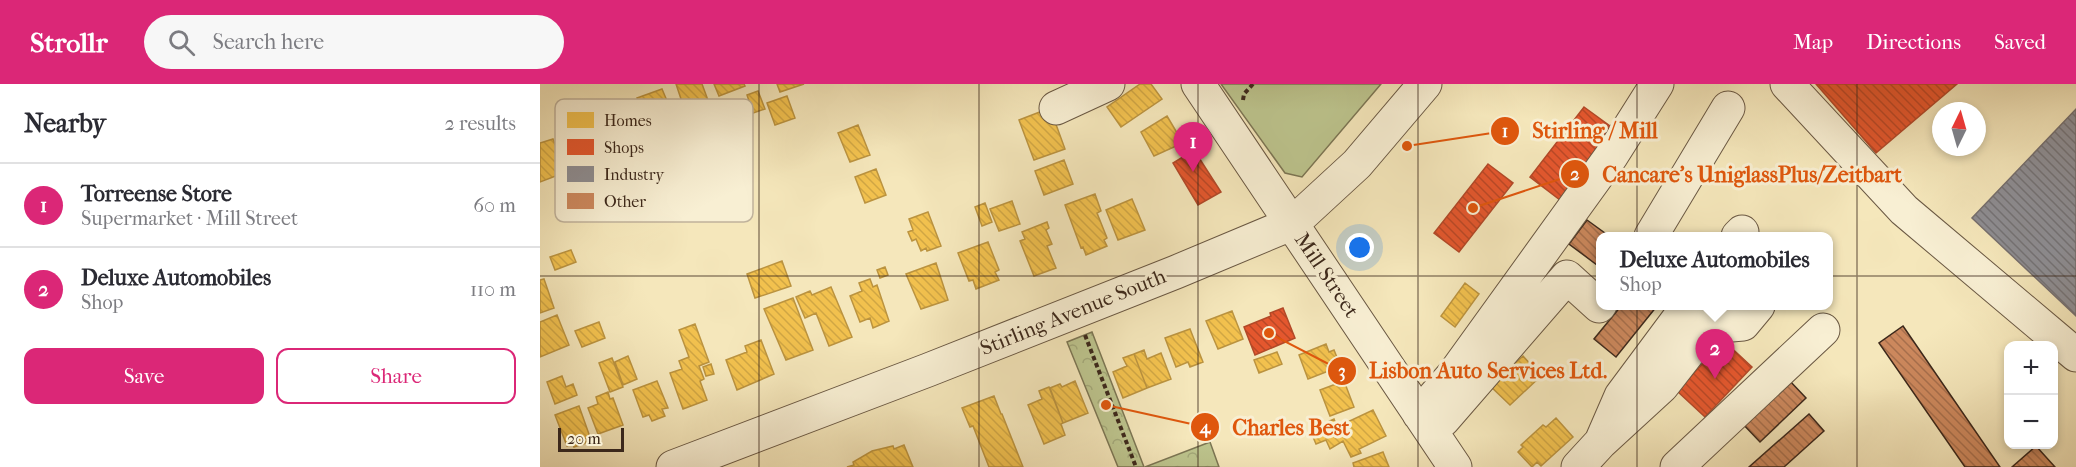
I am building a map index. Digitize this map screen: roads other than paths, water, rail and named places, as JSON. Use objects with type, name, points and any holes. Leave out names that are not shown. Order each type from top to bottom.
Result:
[{"type":"street","points":[[1056,108],[1108,84]]},
{"type":"street","name":"Mill Street","points":[[1198,84],[1455,467]]},
{"type":"street","name":"Stirling Avenue South","points":[[673,467],[928,370],[1293,223],[1357,164],[1425,84]]},
{"type":"street","points":[[1425,422],[1454,374],[1612,155],[1657,84]]},
{"type":"street","points":[[1787,84],[1904,210],[2076,355]]},
{"type":"street","points":[[1654,232],[1728,108]]},
{"type":"street","points":[[1425,422],[1474,386],[1568,278],[1596,303]]},
{"type":"street","points":[[1601,441],[1620,396],[1685,310]]},
{"type":"street","points":[[1578,467],[1601,441],[1662,386],[1708,327],[1743,324],[1755,310]]},
{"type":"street","points":[[1677,467],[1823,330]]},
{"type":"place","name":"Stirling / Mill","points":[[1407,146]]},
{"type":"place","name":"Torreense Store","points":[[1193,172]]},
{"type":"place","name":"Cancare's UniglassPlus/Zeitbart","points":[[1473,208]]},
{"type":"place","name":"Lisbon Auto Services Ltd.","points":[[1269,333]]},
{"type":"place","name":"Deluxe Automobiles","points":[[1715,379]]},
{"type":"place","name":"Charles Best","points":[[1106,405]]}]
